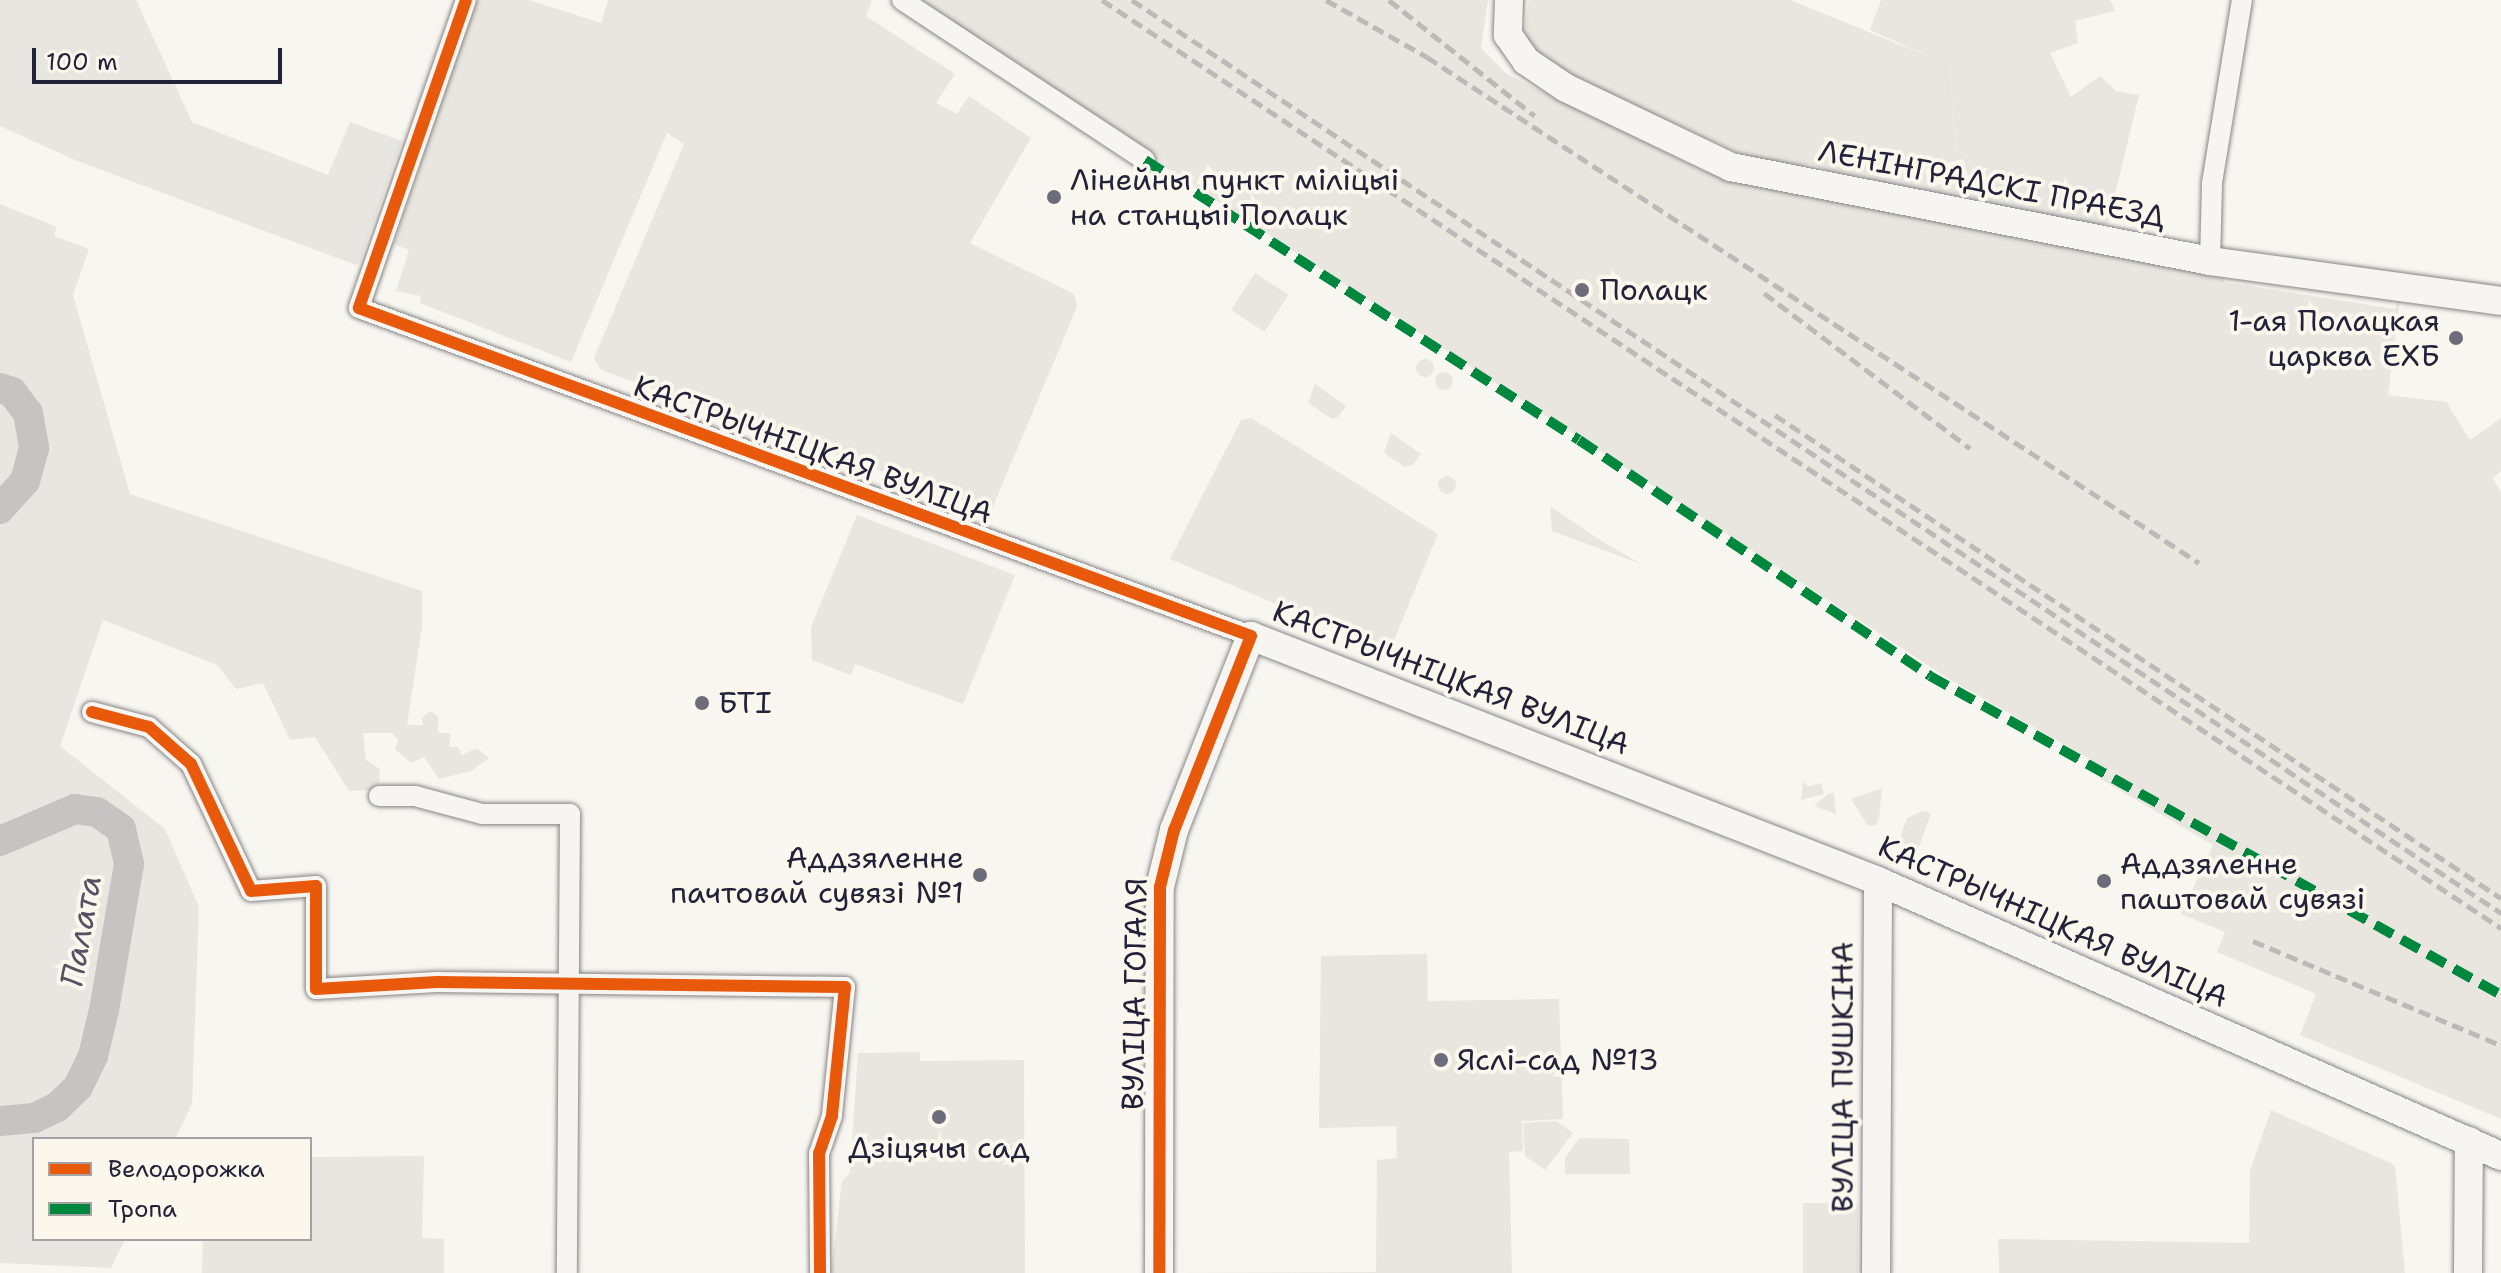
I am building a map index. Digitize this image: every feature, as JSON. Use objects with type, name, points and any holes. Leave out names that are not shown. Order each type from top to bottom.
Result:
[{"type":"main road","name":"ЛЕНІНГРАДСКІ ПРАЕЗД","points":[[1509,0],[1508,35],[1526,61],[1566,88],[1731,167],[2210,261],[2501,301]]},
{"type":"main road","name":"КАСТРЫЧНІЦКАЯ ВУЛІЦА","points":[[1251,636],[1878,881],[2501,1156]]},
{"type":"main road","name":"ВУЛІЦА ГОГАЛЯ","points":[[1159,1273],[1160,887],[1174,830],[1251,636]]},
{"type":"main road","name":"ВУЛІЦА ПУШКІНА","points":[[1876,1273],[1878,881]]},
{"type":"main road","points":[[2468,1273],[2469,1141]]},
{"type":"street","name":"КАСТРЫЧНІЦКАЯ ВУЛІЦА","points":[[466,0],[359,308],[1014,553],[1251,636]]},
{"type":"street","points":[[902,0],[1145,160]]},
{"type":"street","points":[[2210,261],[2212,183],[2242,0]]},
{"type":"street","points":[[92,712],[149,727],[191,764],[251,891],[316,886],[316,989],[437,982],[845,987],[832,1116],[819,1153],[820,1273]]},
{"type":"street","points":[[379,796],[415,796],[482,814],[570,814],[567,1273]]},
{"type":"shaded area","points":[[0,0],[136,0],[192,122],[328,175],[350,122],[402,141],[360,261],[356,265],[75,160],[0,126]]},
{"type":"shaded area","points":[[475,0],[529,0],[601,23],[608,0],[872,0],[866,16],[955,74],[936,103],[957,114],[969,96],[1031,138],[970,243],[1074,294],[1077,307],[991,511],[601,370],[594,358],[684,144],[667,133],[571,362],[420,303],[421,296],[396,291],[409,250],[394,244]]},
{"type":"shaded area","points":[[909,0],[1488,0],[1481,48],[1507,74],[1705,172],[2225,276],[2224,282],[2395,309],[2400,299],[2388,395],[2446,402],[2501,492],[2501,1119],[2300,1035],[2316,994],[2217,952],[2225,932],[2181,914],[2213,845],[2101,779],[2105,768],[1949,679]]},
{"type":"shaded area","points":[[1529,0],[1790,0],[1950,65],[1956,153],[1848,177],[1810,164],[1795,167],[1739,153],[1574,77],[1523,43]]},
{"type":"shaded area","points":[[1881,0],[2110,0],[2115,11],[2075,21],[2078,43],[2050,53],[2071,97],[2100,76],[2116,91],[2139,95],[2108,224],[2098,227],[1848,177],[1956,152],[1950,66],[1870,30]],"holes":[[[1963,159],[1968,177],[1929,187],[1925,169]]]},
{"type":"shaded area","points":[[0,204],[57,227],[54,236],[89,249],[73,295],[130,494],[422,591],[422,627],[407,725],[423,725],[422,718],[430,711],[438,716],[438,732],[451,734],[449,747],[458,747],[462,755],[477,748],[489,758],[471,771],[439,779],[424,757],[411,763],[395,749],[398,740],[392,733],[363,733],[366,760],[380,769],[379,784],[372,790],[349,791],[315,737],[290,740],[263,683],[236,689],[217,665],[103,620],[60,746],[165,829],[199,907],[192,1104],[176,1137],[32,1137],[32,1241],[124,1241],[111,1268],[0,1263]]},
{"type":"shaded area","points":[[1255,273],[1289,295],[1265,332],[1231,310]]},
{"type":"shaded area","points":[[1425,359],[1434,368],[1425,377],[1416,368]]},
{"type":"shaded area","points":[[1444,372],[1453,381],[1444,390],[1435,381]]},
{"type":"shaded area","points":[[2380,383],[2389,384],[2388,396],[2446,402],[2470,440],[2501,418],[2501,471],[2447,516],[2360,463],[2354,450],[2366,394]]},
{"type":"shaded area","points":[[1315,384],[1346,406],[1338,417],[1332,419],[1308,403]]},
{"type":"shaded area","points":[[1251,418],[1438,534],[1389,652],[1170,559],[1241,420]]},
{"type":"shaded area","points":[[1391,433],[1421,454],[1413,465],[1405,467],[1384,453]]},
{"type":"shaded area","points":[[1447,476],[1456,485],[1447,494],[1438,485]]},
{"type":"shaded area","points":[[1550,506],[1595,537],[1641,564],[1552,531]]},
{"type":"shaded area","points":[[857,515],[1015,575],[963,704],[855,664],[851,675],[812,660],[811,627]]},
{"type":"shaded area","points":[[1803,781],[1808,787],[1821,783],[1824,794],[1801,800]]},
{"type":"shaded area","points":[[1882,788],[1879,818],[1876,825],[1868,826],[1851,799]]},
{"type":"shaded area","points":[[1834,793],[1836,814],[1814,806],[1828,794]]},
{"type":"shaded area","points":[[1923,811],[1931,813],[1918,850],[1902,843],[1901,835],[1907,818]]},
{"type":"shaded area","name":"Яслі-сад №13","points":[[1427,954],[1428,1001],[1559,999],[1563,1119],[1522,1121],[1523,1151],[1509,1152],[1512,1273],[1177,1273],[1376,1272],[1377,1160],[1397,1158],[1396,1126],[1319,1128],[1321,956]]},
{"type":"shaded area","name":"Дзіцячы сад","points":[[920,1052],[920,1061],[1024,1060],[1025,1273],[831,1273],[842,1181],[850,1172],[858,1053]]},
{"type":"shaded area","points":[[2271,1110],[2395,1165],[2405,1273],[1999,1273],[1998,1239],[2249,1243],[2250,1171]]},
{"type":"shaded area","points":[[1556,1121],[1573,1133],[1545,1170],[1525,1156],[1523,1123]]},
{"type":"shaded area","points":[[1579,1138],[1629,1139],[1630,1174],[1565,1174],[1565,1158]]},
{"type":"shaded area","points":[[424,1156],[422,1238],[444,1239],[444,1273],[202,1273],[203,1241],[312,1241],[312,1157]]},
{"type":"shaded area","points":[[312,1165],[404,1167],[403,1226],[312,1224]]},
{"type":"shaded area","points":[[1803,1203],[1858,1203],[1858,1273],[1803,1273]]},
{"type":"waterway","name":"Палата","points":[[0,388],[12,392],[28,413],[34,448],[25,481],[0,509]]},
{"type":"waterway","name":"Палата","points":[[0,841],[75,809],[97,812],[121,829],[129,864],[104,1010],[93,1056],[78,1087],[57,1107],[34,1118],[0,1121]]},
{"type":"railway","points":[[1102,0],[2501,928]]},
{"type":"railway","points":[[1132,0],[2501,913]]},
{"type":"railway","points":[[1326,0],[1427,57],[2199,563]]},
{"type":"railway","points":[[1389,0],[1535,116]]},
{"type":"railway","points":[[1764,293],[1970,448]]},
{"type":"railway","points":[[1775,415],[2501,898]]},
{"type":"railway","points":[[2253,941],[2501,1045]]},
{"type":"marked path","points":[[1145,160],[1579,440],[1930,676],[2501,995]]},
{"type":"cycle path","points":[[466,0],[359,308],[1251,636],[1174,830],[1160,887],[1159,1273]]},
{"type":"cycle path","points":[[92,712],[149,727],[191,764],[251,891],[316,886],[316,989],[437,982],[845,987],[832,1116],[819,1153],[820,1273]]},
{"type":"place","name":"Лінейны пункт міліцыі на станцыі Полацк","points":[[1054,197]]},
{"type":"place","name":"Полацк","points":[[1582,290]]},
{"type":"place","name":"1-ая Полацкая царква ЕХБ","points":[[2456,338]]},
{"type":"place","name":"БТІ","points":[[702,703]]},
{"type":"place","name":"Аддзяленне пачтовай сувязі №1","points":[[980,875]]},
{"type":"place","name":"Аддзяленне паштовай сувязі","points":[[2104,881]]},
{"type":"place","name":"Яслі-сад №13","points":[[1441,1060]]},
{"type":"place","name":"Дзіцячы сад","points":[[939,1117]]}]
